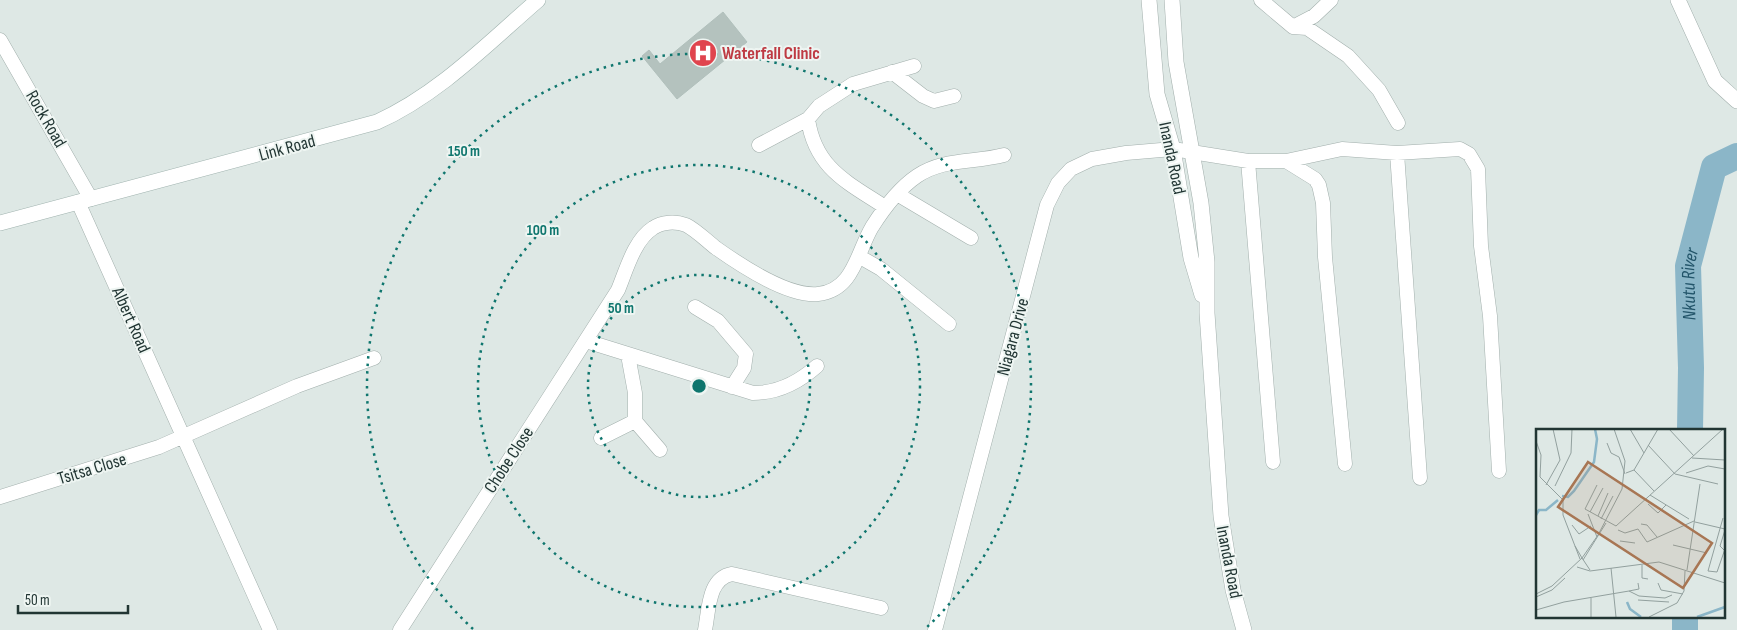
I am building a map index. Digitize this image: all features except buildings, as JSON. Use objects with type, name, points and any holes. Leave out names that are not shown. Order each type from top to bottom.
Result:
[{"type":"street","name":"Link Road","points":[[0,223],[377,122],[402,111],[434,89],[538,0]]},
{"type":"street","name":"Inanda Road","points":[[1149,0],[1157,94],[1173,149],[1191,258],[1207,313]]},
{"type":"street","name":"Inanda Road","points":[[1172,0],[1176,62],[1192,151],[1207,262],[1207,313],[1221,516],[1233,590],[1244,630]]},
{"type":"street","points":[[1262,0],[1294,27],[1307,28],[1348,56],[1379,90],[1398,123]]},
{"type":"street","points":[[1294,27],[1314,16],[1331,0]]},
{"type":"street","points":[[1678,0],[1715,82],[1737,101]]},
{"type":"street","name":"Rock Road","points":[[0,40],[85,201]]},
{"type":"street","points":[[759,145],[808,118],[819,106],[836,93],[868,78],[914,66]]},
{"type":"street","points":[[892,72],[923,96],[934,100],[954,96]]},
{"type":"street","points":[[808,118],[813,140],[822,160],[834,173],[886,207]]},
{"type":"street","name":"Niagara Drive","points":[[935,630],[1047,205],[1058,183],[1071,169],[1092,159],[1173,149],[1248,162],[1286,161],[1342,149],[1397,153],[1460,149],[1469,154],[1478,169],[1481,246],[1490,316],[1499,471]]},
{"type":"street","points":[[1397,153],[1420,478]]},
{"type":"street","name":"Chobe Close","points":[[400,630],[618,290],[643,238],[652,228],[665,223],[677,222],[687,226],[732,259],[782,286],[802,294],[820,294],[837,286],[851,274],[871,229],[897,194],[917,176],[946,163],[1004,155]]},
{"type":"street","points":[[1286,161],[1315,179],[1319,184],[1323,204],[1325,257],[1345,464]]},
{"type":"street","points":[[1248,162],[1272,462]]},
{"type":"street","points":[[897,194],[971,238]]},
{"type":"street","name":"Albert Road","points":[[85,201],[183,437],[270,630]]},
{"type":"street","points":[[860,257],[881,269],[949,324]]},
{"type":"street","points":[[696,307],[718,321],[746,354],[744,368],[732,387]]},
{"type":"street","points":[[586,341],[753,393],[777,390],[801,381],[817,366]]},
{"type":"street","points":[[628,355],[635,393],[634,421],[660,450]]},
{"type":"street","points":[[183,437],[297,386],[374,358]]},
{"type":"street","points":[[601,438],[634,421]]},
{"type":"street","name":"Tsitsa Close","points":[[0,498],[136,455],[183,437]]},
{"type":"street","points":[[705,630],[714,585],[719,578],[732,574],[881,608]]},
{"type":"waterway","name":"Nkutu River","points":[[1690,429],[1691,368],[1688,266],[1714,167],[1737,156]]},
{"type":"waterway","name":"Nkutu River","points":[[1685,618],[1685,630]]},
{"type":"place","name":"Waterfall Clinic","points":[[703,53]]}]
